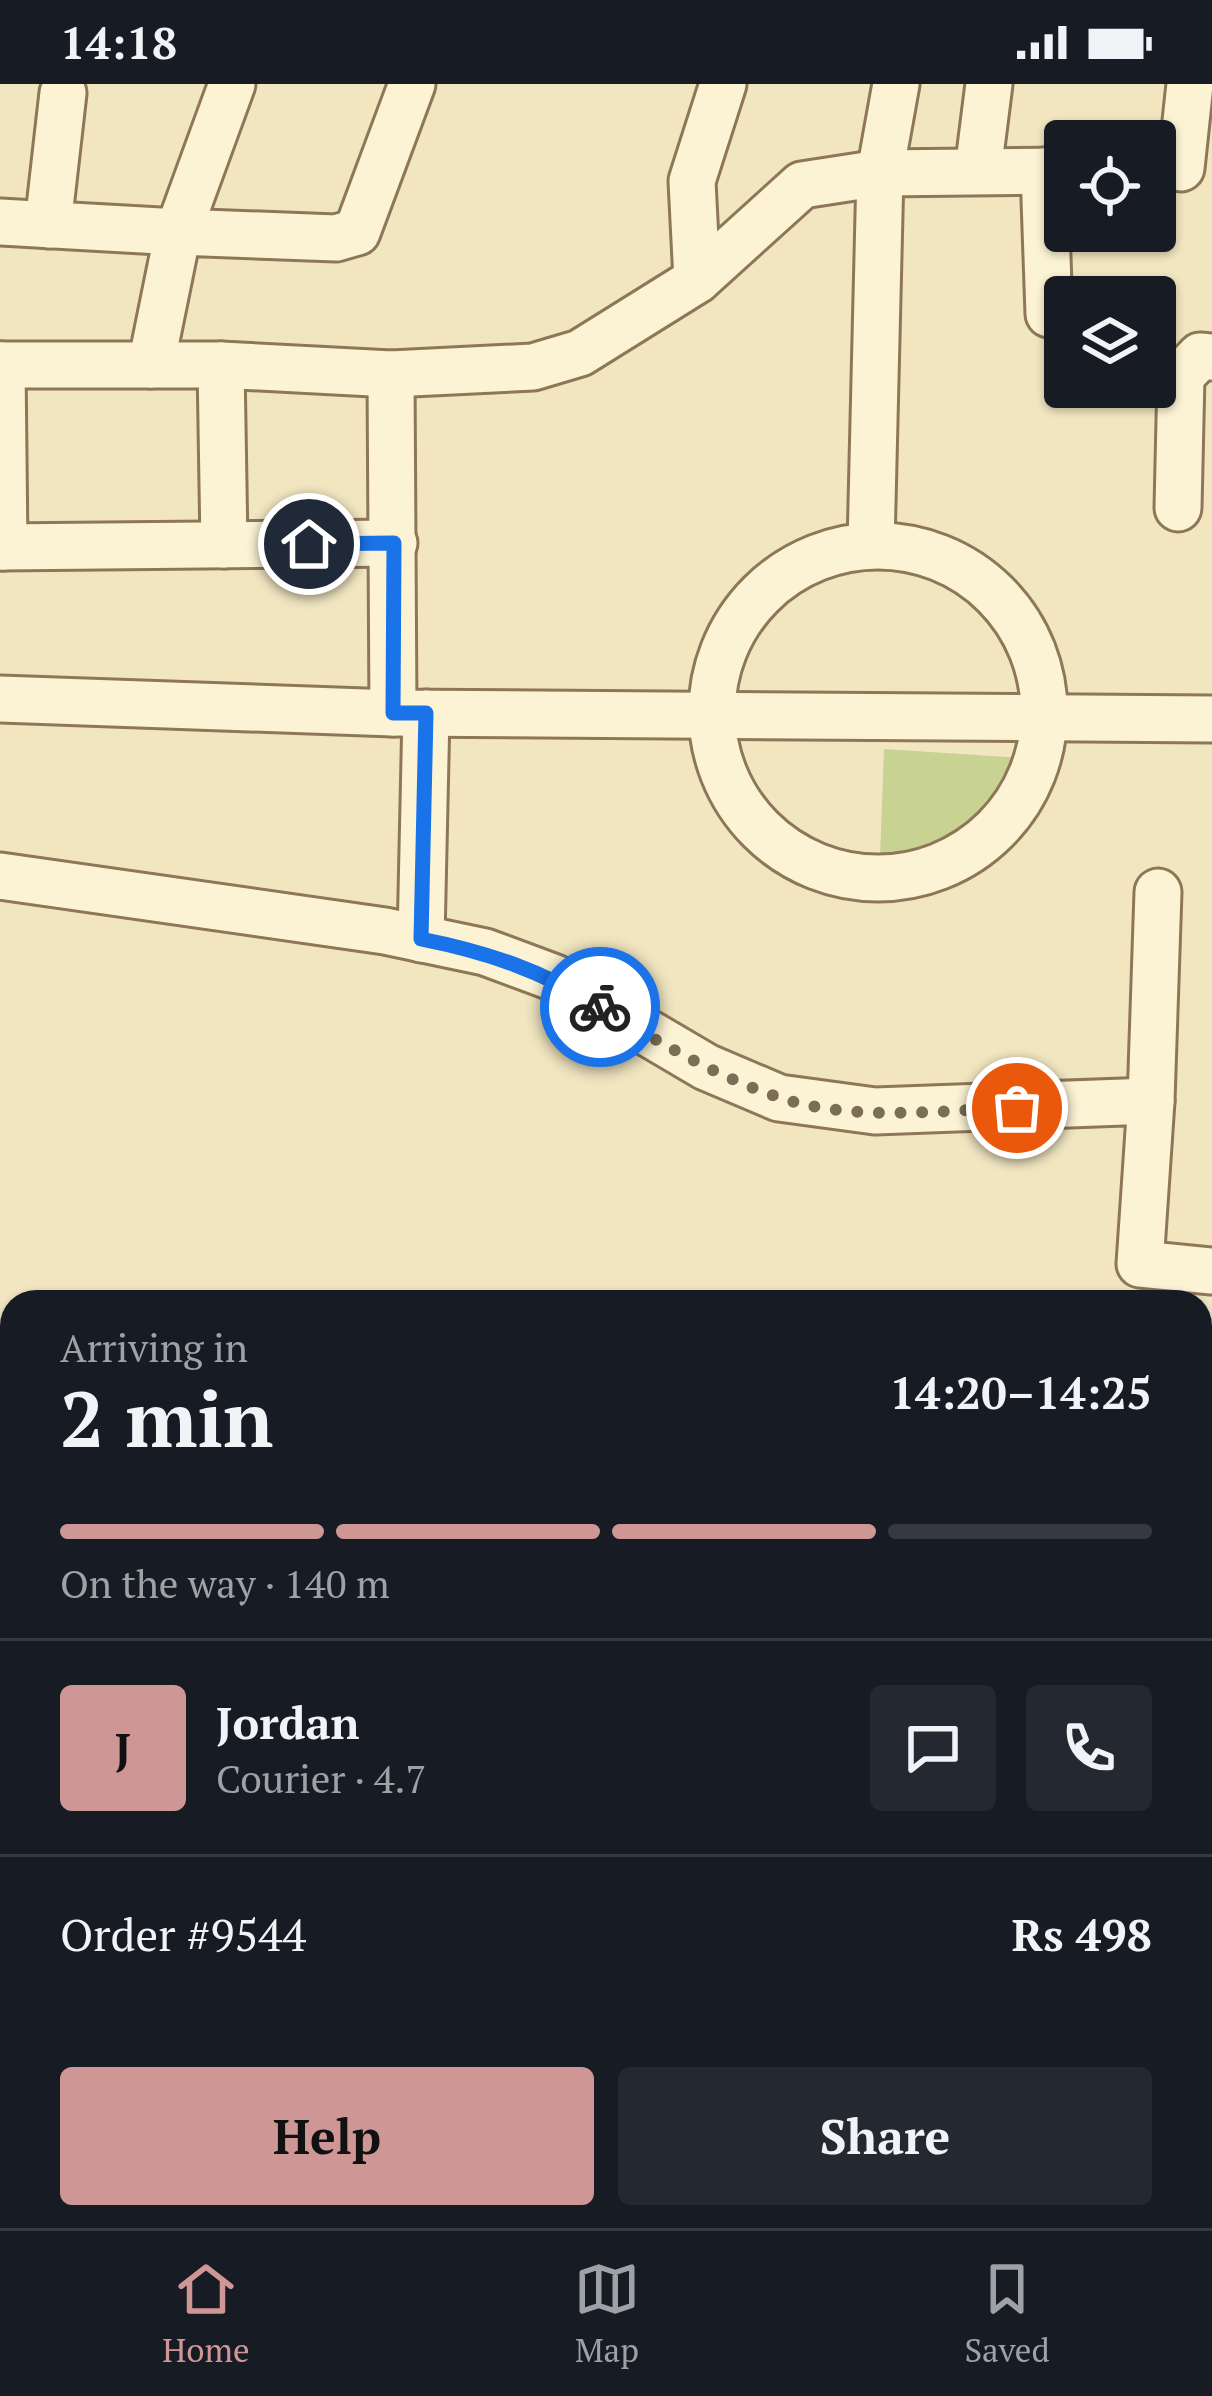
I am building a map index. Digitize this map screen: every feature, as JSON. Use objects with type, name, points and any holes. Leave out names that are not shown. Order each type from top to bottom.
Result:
[{"type":"street","points":[[151,365],[178,232],[232,84]]},
{"type":"street","points":[[0,222],[336,238],[357,232],[412,84]]},
{"type":"street","points":[[697,280],[692,181],[723,84]]},
{"type":"street","points":[[871,545],[880,173],[896,84]]},
{"type":"street","points":[[978,171],[989,84]]},
{"type":"street","points":[[1183,168],[1190,84]]},
{"type":"street","points":[[48,225],[63,93]]},
{"type":"street","points":[[394,543],[2,547],[1,365],[221,365],[391,374],[533,368],[580,353],[697,280],[802,185],[880,173],[1044,171]]},
{"type":"street","points":[[1178,508],[1181,376],[1200,356],[1212,357]]},
{"type":"street","points":[[221,365],[224,545]]},
{"type":"street","points":[[391,374],[394,543],[410,713],[421,939]]},
{"type":"street","points":[[871,545],[926,552],[975,576],[1014,614],[1038,663],[1045,717],[1034,773],[1004,822],[959,858],[904,876],[846,875],[792,855],[748,818],[720,767],[711,712],[718,661],[741,616],[776,579],[821,555],[871,545]]},
{"type":"street","points":[[0,699],[410,713],[1212,718]]},
{"type":"street","points":[[0,876],[485,952],[555,978],[706,1067],[779,1098],[875,1111],[1151,1101]]},
{"type":"street","points":[[1159,892],[1139,1283],[1212,1271]]},
{"type":"green space","points":[[884,749],[1022,758],[996,805],[968,833],[931,848],[880,858]]},
{"type":"way so far","points":[[600,1007],[706,1067],[779,1098],[875,1111],[1017,1108]]},
{"type":"route","points":[[309,544],[394,543],[393,713],[426,713],[421,939],[485,952],[555,978],[600,1007]]}]
